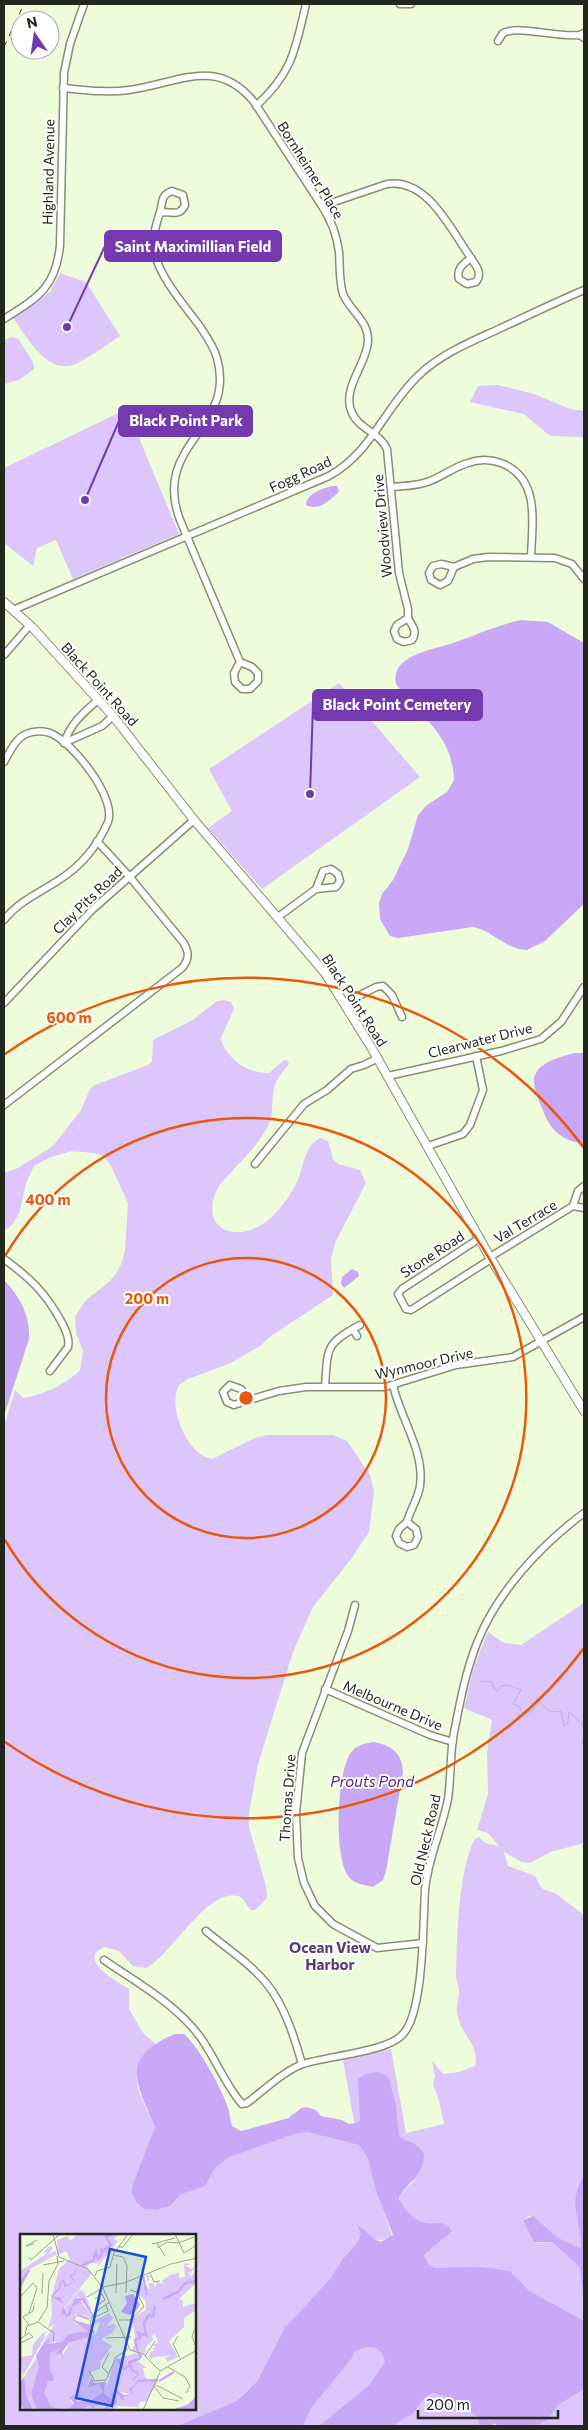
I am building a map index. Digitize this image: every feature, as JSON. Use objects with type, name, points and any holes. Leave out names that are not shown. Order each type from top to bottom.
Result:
[{"type":"main road","name":"Black Point Road","points":[[4,602],[30,625],[113,716],[194,820],[326,973],[378,1058],[491,1258],[584,1411]]},
{"type":"street","name":"Highland Avenue","points":[[4,319],[46,289],[57,266],[60,245],[63,88],[68,49],[84,4]]},
{"type":"street","points":[[256,106],[278,84],[290,66],[306,4]]},
{"type":"street","points":[[400,4],[411,4]]},
{"type":"street","points":[[498,41],[503,33],[513,30],[558,36],[583,35]]},
{"type":"street","name":"Bornheimer Place","points":[[63,88],[125,91],[209,74],[222,77],[236,85],[256,106],[322,206],[329,218],[337,240],[344,295],[362,321],[368,337],[365,353],[350,395],[350,409],[359,424],[374,436]]},
{"type":"street","points":[[322,206],[387,184],[409,185],[429,200],[470,258]]},
{"type":"street","points":[[160,213],[179,213],[185,205],[184,197],[178,192],[168,192],[163,198],[154,237],[154,254],[211,343],[219,370],[219,390],[214,408],[181,457],[174,476],[173,494],[187,537],[240,662],[252,666],[258,673],[258,681],[250,689],[242,689],[235,682],[234,674],[240,662]]},
{"type":"street","name":"Fogg Road","points":[[13,610],[329,476],[356,457],[374,436],[409,386],[436,362],[468,344],[584,290]]},
{"type":"street","name":"Woodview Drive","points":[[374,436],[388,449],[399,573],[408,618]]},
{"type":"street","points":[[392,487],[428,482],[477,460],[492,460],[504,464],[519,475],[530,494],[532,510],[531,557]]},
{"type":"street","points":[[454,567],[482,558],[555,558],[568,561],[576,566],[584,579]]},
{"type":"street","points":[[4,655],[30,625]]},
{"type":"street","points":[[64,742],[77,718],[98,700]]},
{"type":"street","points":[[64,742],[102,726],[113,716]]},
{"type":"street","points":[[4,762],[18,740],[29,733],[47,732],[64,742],[88,769],[109,804],[109,817],[97,841],[71,871],[24,900],[4,920]]},
{"type":"street","name":"Clay Pits Road","points":[[4,1003],[93,909],[194,820]]},
{"type":"street","points":[[4,1105],[173,975],[187,961],[188,951],[183,942],[129,876],[97,841]]},
{"type":"street","points":[[278,917],[316,889]]},
{"type":"street","points":[[345,1003],[376,987],[383,986],[388,990],[402,1017]]},
{"type":"street","name":"Clearwater Drive","points":[[388,1076],[526,1044],[548,1034],[561,1022],[584,987]]},
{"type":"street","points":[[428,1146],[463,1134],[470,1125],[483,1090],[476,1056]]},
{"type":"street","points":[[255,1164],[307,1100],[326,1090],[351,1069],[364,1066],[378,1058]]},
{"type":"street","points":[[4,1100],[4,1105]]},
{"type":"street","name":"Val Terrace","points":[[491,1258],[572,1206],[578,1191],[584,1186]]},
{"type":"street","name":"Val Terrace","points":[[572,1206],[584,1208]]},
{"type":"street","name":"Stone Road","points":[[480,1238],[402,1289],[398,1294],[399,1299],[406,1309],[411,1310],[491,1258]]},
{"type":"street","points":[[4,1259],[40,1289],[51,1303],[67,1334],[68,1347],[50,1371]]},
{"type":"street","name":"Wynmoor Drive","points":[[249,1400],[287,1390],[325,1386],[367,1388],[393,1385],[456,1365],[513,1357],[584,1316]]},
{"type":"street","points":[[325,1386],[326,1359],[331,1345],[360,1324]]},
{"type":"street","points":[[353,1329],[357,1336]]},
{"type":"street","points":[[393,1385],[417,1456],[420,1472],[418,1494],[407,1522]]},
{"type":"street","name":"Old Neck Road","points":[[104,1960],[116,1964],[170,2004],[185,2018],[207,2047],[242,2104],[247,2103],[302,2064],[382,2046],[398,2039],[404,2034],[413,2015],[423,1943],[427,1873],[447,1806],[453,1742],[472,1659],[488,1622],[521,1573],[562,1531],[584,1513]]},
{"type":"street","name":"Thomas Drive","points":[[355,1605],[348,1631],[306,1738],[299,1768],[296,1847],[308,1893],[321,1914],[345,1931],[373,1946],[386,1948],[423,1943]]},
{"type":"street","name":"Melbourne Drive","points":[[325,1689],[430,1735],[453,1742]]},
{"type":"street","points":[[206,1931],[244,1962],[269,1987],[288,2020],[302,2064]]},
{"type":"shaded area","points":[[60,273],[86,282],[120,336],[94,354],[77,363],[66,366],[57,365],[39,353],[13,318],[50,292]]},
{"type":"shaded area","points":[[12,337],[19,339],[33,362],[34,369],[19,380],[4,384],[4,340]]},
{"type":"shaded area","points":[[498,385],[534,394],[570,409],[584,411],[584,437],[550,436],[524,414],[470,402],[478,386]]},
{"type":"shaded area","points":[[127,409],[179,534],[73,579],[56,540],[37,548],[33,566],[4,543],[4,468]]},
{"type":"shaded area","points":[[339,683],[420,777],[262,889],[208,828],[232,811],[209,769]]},
{"type":"shaded area","points":[[217,1001],[231,1002],[234,1009],[221,1038],[230,1056],[247,1069],[261,1072],[269,1073],[283,1061],[287,1060],[289,1064],[276,1082],[272,1098],[271,1116],[266,1130],[253,1148],[224,1179],[213,1199],[212,1211],[220,1227],[229,1231],[239,1232],[250,1230],[268,1220],[292,1192],[298,1180],[305,1156],[311,1146],[320,1138],[328,1141],[333,1159],[338,1164],[360,1170],[366,1183],[335,1243],[331,1259],[333,1295],[271,1336],[260,1346],[231,1363],[188,1379],[179,1385],[176,1394],[176,1405],[182,1429],[187,1440],[195,1449],[203,1456],[212,1459],[255,1438],[268,1435],[333,1435],[347,1441],[370,1475],[374,1491],[369,1532],[351,1559],[313,1607],[293,1652],[258,1764],[249,1813],[249,1827],[266,1886],[267,1898],[255,1910],[251,1910],[242,1898],[238,1896],[226,1896],[214,1902],[202,1912],[167,1951],[146,1968],[133,1966],[119,1951],[104,1947],[97,1952],[94,1958],[101,1970],[129,1989],[129,2009],[143,2033],[156,2044],[139,2065],[137,2074],[140,2094],[155,2127],[134,2195],[140,2206],[152,2210],[210,2169],[220,2159],[299,2130],[290,2115],[300,2112],[355,2127],[343,2060],[391,2049],[406,2133],[444,2124],[433,2084],[435,2076],[432,2061],[443,2074],[459,2072],[475,2066],[476,2059],[473,2046],[460,2023],[457,2011],[459,1992],[456,1975],[458,1924],[465,1868],[475,1839],[479,1837],[485,1843],[499,1846],[488,1833],[477,1830],[488,1794],[487,1751],[492,1720],[464,1708],[474,1666],[488,1632],[504,1643],[521,1645],[584,1603],[584,1843],[550,1852],[530,1863],[522,1862],[504,1852],[508,1866],[535,1876],[542,1889],[555,1893],[584,1915],[584,2180],[581,2222],[582,2250],[579,2251],[559,2239],[531,2215],[524,2219],[536,2243],[552,2242],[581,2267],[584,2299],[584,2341],[399,2259],[400,2195],[414,2181],[367,2157],[392,2237],[381,2240],[373,2238],[358,2224],[362,2234],[360,2241],[272,2356],[258,2380],[234,2403],[177,2426],[4,2426],[4,1426],[15,1390],[23,1398],[38,1395],[61,1384],[80,1370],[83,1351],[76,1333],[75,1317],[85,1301],[109,1282],[122,1262],[125,1250],[128,1203],[110,1164],[103,1156],[94,1153],[72,1151],[51,1157],[34,1166],[26,1183],[20,1211],[13,1224],[4,1231],[4,1173],[18,1168],[53,1146],[81,1110],[90,1089],[95,1085],[148,1065],[152,1061],[153,1040],[193,1020]]},
{"type":"shaded area","points":[[371,2298],[385,2362],[359,2397],[319,2426],[286,2426]]},
{"type":"shaded area","points":[[584,2388],[584,2426],[533,2426],[558,2405]]},
{"type":"shaded area","points":[[431,2392],[446,2396],[468,2408],[484,2426],[388,2426]]},
{"type":"water","points":[[337,486],[339,492],[328,501],[316,507],[306,505],[309,497],[320,490]]},
{"type":"water","points":[[521,620],[548,622],[584,643],[584,904],[545,941],[527,950],[512,947],[473,927],[398,938],[390,936],[380,919],[379,903],[382,894],[393,880],[408,849],[418,815],[427,805],[447,792],[454,780],[452,763],[441,737],[396,684],[396,674],[400,666],[407,659],[417,654]]},
{"type":"water","points":[[574,1053],[584,1053],[584,1144],[574,1142],[559,1134],[549,1123],[534,1084],[535,1075],[542,1066],[552,1060]]},
{"type":"water","points":[[352,1269],[358,1272],[359,1276],[344,1288],[341,1284],[342,1277]]},
{"type":"water","points":[[4,1280],[15,1293],[26,1314],[29,1339],[4,1416]]},
{"type":"water","name":"Prouts Pond","points":[[373,1742],[385,1745],[398,1755],[403,1772],[386,1871],[383,1880],[373,1887],[354,1881],[349,1877],[344,1867],[339,1835],[339,1816],[342,1779],[350,1754],[357,1747]]},
{"type":"water","points":[[175,2034],[184,2034],[197,2049],[222,2093],[232,2126],[241,2131],[289,2118],[301,2108],[306,2107],[316,2110],[321,2116],[342,2120],[349,2124],[357,2123],[360,2120],[358,2079],[365,2074],[373,2072],[388,2076],[396,2105],[399,2136],[418,2146],[424,2154],[423,2163],[417,2176],[404,2189],[399,2199],[409,2213],[418,2221],[441,2223],[452,2231],[426,2253],[424,2256],[429,2265],[435,2268],[480,2267],[510,2271],[529,2291],[584,2321],[584,2389],[558,2405],[547,2420],[536,2426],[498,2426],[494,2423],[492,2426],[479,2426],[478,2417],[446,2397],[433,2393],[424,2399],[413,2413],[393,2426],[319,2426],[367,2387],[385,2362],[378,2349],[369,2347],[354,2352],[352,2358],[311,2408],[303,2426],[177,2426],[235,2402],[258,2380],[285,2328],[331,2278],[342,2260],[357,2243],[361,2234],[357,2224],[381,2242],[393,2235],[377,2193],[367,2156],[359,2145],[307,2132],[294,2134],[229,2157],[214,2169],[205,2186],[181,2194],[170,2206],[155,2210],[144,2209],[136,2202],[132,2187],[155,2127],[138,2085],[137,2073],[139,2063],[145,2053],[157,2043]]},
{"type":"water","points":[[584,2175],[584,2301],[580,2267],[552,2242],[534,2242],[523,2220],[533,2216],[558,2238],[581,2249],[575,2204],[579,2186]]},
{"type":"waterway","points":[[480,1681],[492,1682],[494,1689],[498,1691],[501,1686],[508,1685],[521,1690],[513,1704],[520,1707],[521,1712],[527,1717],[540,1703],[551,1712],[561,1711],[564,1727],[568,1722],[569,1712],[583,1725],[584,1734]]},
{"type":"waterway","points":[[584,1742],[582,1742],[584,1745]]},
{"type":"waterway","points":[[584,1751],[584,1756]]},
{"type":"railway","points":[[4,47],[24,4]]},
{"type":"place","name":"Saint Maximillian Field","points":[[67,327]]},
{"type":"place","name":"Black Point Park","points":[[85,500]]},
{"type":"place","name":"Black Point Cemetery","points":[[310,794]]},
{"type":"district","name":"Ocean View Harbor","points":[[330,1956]]}]
